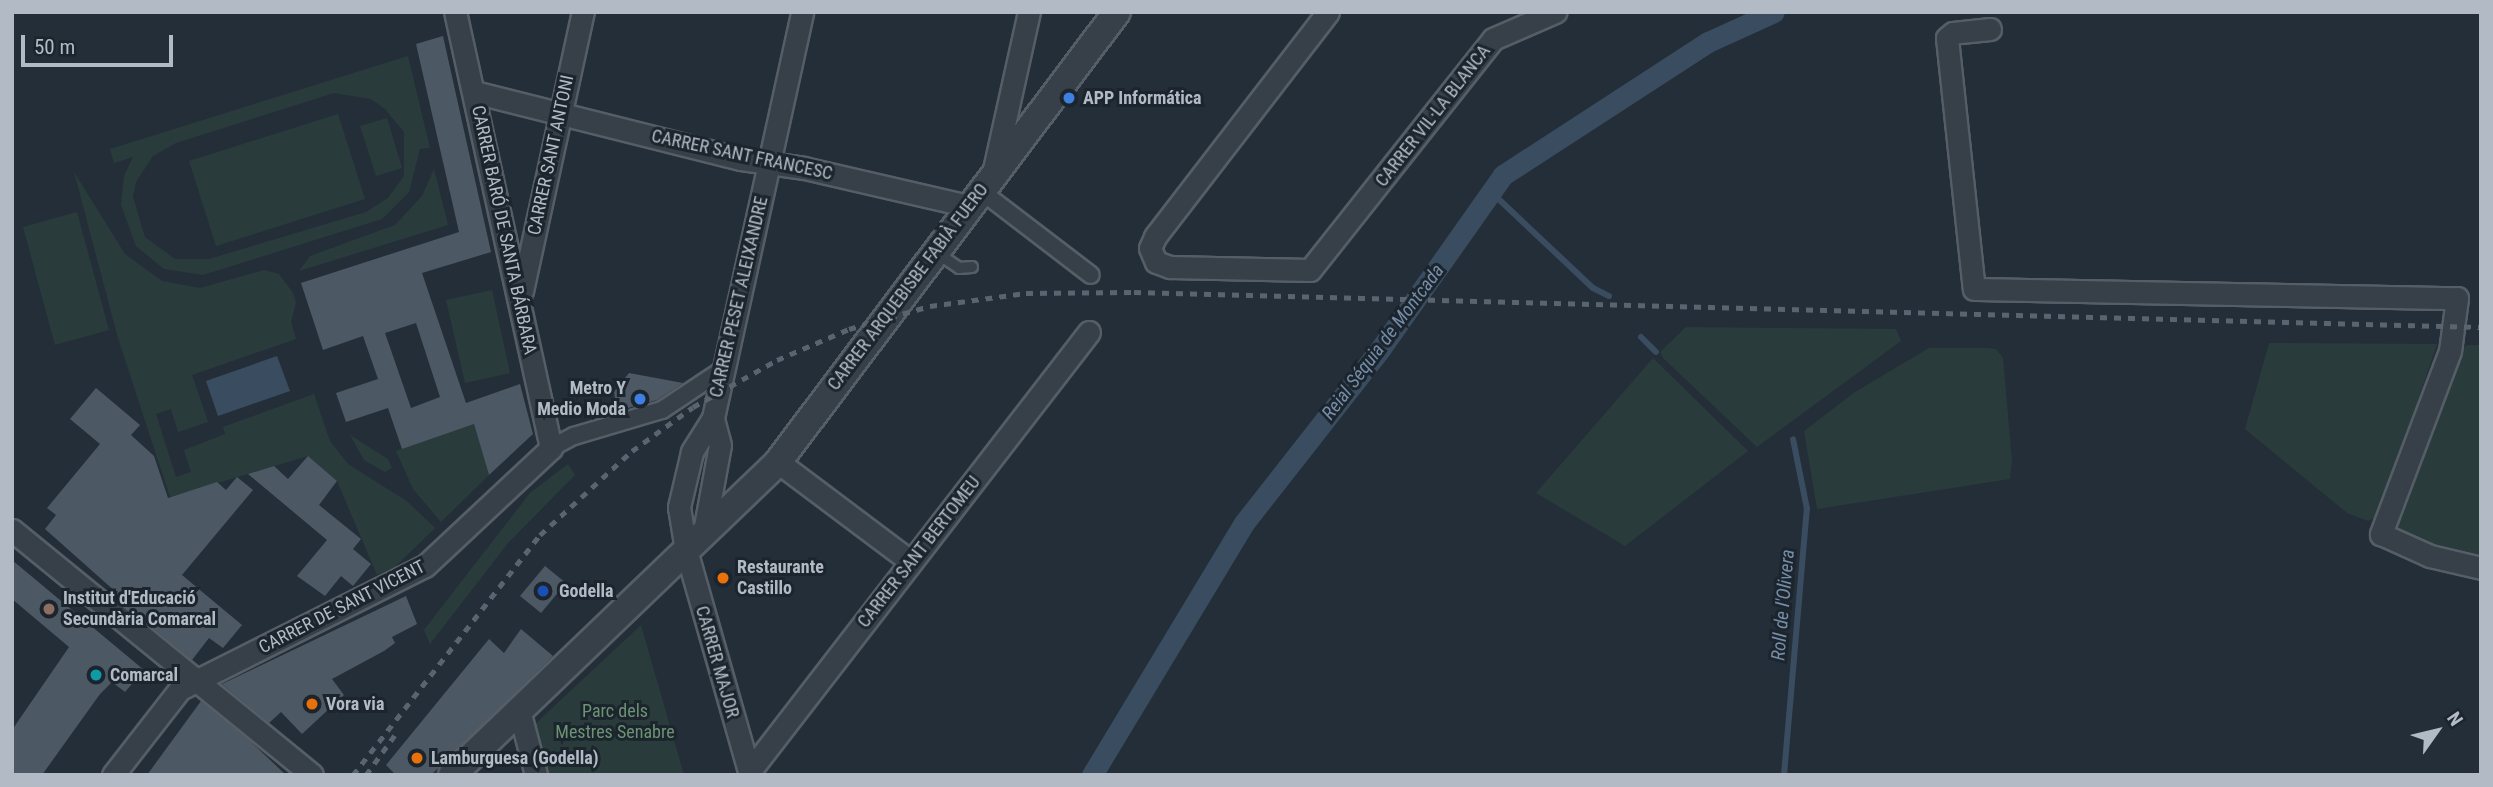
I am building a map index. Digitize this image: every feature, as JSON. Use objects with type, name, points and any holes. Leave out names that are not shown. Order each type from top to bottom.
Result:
[{"type":"street","name":"CARRER BARÓ DE SANTA BÁRBARA","points":[[455,12],[521,298],[551,448]]},
{"type":"street","name":"CARRER SANT ANTONI","points":[[521,298],[583,12]]},
{"type":"street","name":"CARRER PESET ALEIXANDRE","points":[[695,541],[720,445],[713,418],[722,370],[802,12]]},
{"type":"street","points":[[1029,12],[981,190],[1091,275]]},
{"type":"street","name":"CARRER ARQUEBISBE FABIÀ FUERO","points":[[452,775],[778,462],[1117,12]]},
{"type":"street","name":"CARRER VIL·LA BLANCA","points":[[1328,12],[1155,237],[1151,256],[1170,267],[1310,270],[1332,247],[1493,39],[1555,12]]},
{"type":"street","points":[[1990,29],[1953,33],[1947,38],[1974,289],[2457,298],[2450,351],[2381,534],[2430,556],[2481,568]]},
{"type":"street","name":"CARRER SANT FRANCESC","points":[[474,92],[741,159],[981,190]]},
{"type":"street","name":"CARRER SANT BERTOMEU","points":[[749,773],[1088,332]]},
{"type":"street","name":"CARRER DE SANT VICENT","points":[[113,775],[180,689],[425,566],[551,448],[574,436],[662,410],[722,370]]},
{"type":"street","points":[[778,462],[911,562]]},
{"type":"street","points":[[12,530],[309,774]]},
{"type":"street","name":"CARRER MAJOR","points":[[695,541],[749,773]]},
{"type":"street","points":[[519,710],[536,775]]},
{"type":"lane","points":[[935,251],[958,268],[972,267]]},
{"type":"green space","points":[[408,56],[430,148],[420,149],[409,192],[382,219],[203,275],[164,269],[136,246],[121,205],[124,176],[133,157],[114,163],[110,149]],"holes":[[[334,93],[371,99],[385,109],[404,132],[404,176],[388,198],[366,212],[209,259],[175,259],[145,237],[133,197],[136,182],[153,156],[176,143]]]},
{"type":"green space","points":[[338,114],[365,199],[216,246],[189,161]]},
{"type":"green space","points":[[387,118],[402,168],[376,176],[360,126]]},
{"type":"green space","points":[[434,169],[448,225],[299,271],[310,256],[395,225],[422,196]]},
{"type":"green space","points":[[74,172],[125,254],[162,281],[200,288],[264,270],[279,274],[293,293],[296,302],[291,322],[296,339],[192,375],[208,422],[178,432],[171,409],[156,414],[176,477],[191,472],[184,450],[225,434],[223,427],[314,394],[330,441],[348,464],[408,502],[435,528],[395,567],[377,575],[337,481],[308,456],[170,497],[118,338]]},
{"type":"green space","points":[[77,212],[109,330],[55,345],[23,227]]},
{"type":"green space","points":[[492,290],[510,373],[465,383],[446,300]]},
{"type":"green space","points":[[1686,327],[1896,329],[1901,341],[1757,447],[1663,358],[1660,352]]},
{"type":"green space","points":[[2269,343],[2437,344],[2379,516],[2368,521],[2347,513],[2245,429]]},
{"type":"green space","points":[[2467,345],[2481,345],[2481,562],[2402,536],[2397,528],[2457,351]]},
{"type":"green space","points":[[1929,348],[1996,349],[2003,358],[2012,461],[2010,479],[1817,509],[1804,431],[1855,392]]},
{"type":"green space","points":[[1653,358],[1748,451],[1625,546],[1536,493]]},
{"type":"green space","points":[[474,424],[489,475],[441,522],[413,489],[396,451]]},
{"type":"green space","points":[[350,435],[388,459],[392,468],[385,472],[364,460]]},
{"type":"green space","points":[[568,464],[575,475],[508,543],[430,644],[424,630],[437,613],[530,493]]},
{"type":"green space","name":"Parc dels Mestres Senabre","points":[[641,625],[684,775],[546,775],[533,726]]},
{"type":"water","points":[[277,356],[290,391],[218,416],[206,381]]},
{"type":"building","points":[[443,36],[491,252],[422,273],[466,403],[520,384],[533,434],[489,475],[474,424],[402,449],[388,408],[346,422],[336,393],[378,379],[363,336],[323,350],[301,283],[459,232],[416,44]],"holes":[[[416,323],[440,397],[411,408],[385,333]]]},
{"type":"building","name":"Metro Y Medio Moda","points":[[629,373],[683,383],[657,400],[617,411],[614,392]]},
{"type":"building","points":[[96,388],[140,425],[131,435],[154,456],[168,498],[217,482],[226,490],[237,477],[253,490],[182,575],[242,625],[223,648],[209,638],[192,660],[114,596],[117,593],[45,529],[56,515],[47,508],[100,444],[70,419]]},
{"type":"building","points":[[308,456],[337,481],[319,505],[361,539],[353,549],[371,564],[353,586],[341,576],[325,596],[297,576],[327,540],[248,474],[274,466],[288,479]]},
{"type":"building","name":"Comarcal","points":[[12,560],[144,670],[125,692],[112,682],[100,694],[42,775],[12,775],[12,730],[69,647],[12,599]]},
{"type":"building","points":[[545,566],[566,583],[541,613],[520,596]]},
{"type":"building","points":[[406,596],[417,624],[392,637],[395,643],[384,651],[332,679],[344,695],[302,734],[281,712],[269,723],[222,684]]},
{"type":"building","points":[[521,629],[553,656],[431,775],[396,775],[386,765],[489,639],[504,653]]},
{"type":"building","points":[[201,701],[250,741],[286,775],[147,775]]},
{"type":"waterway","name":"Reial Séquia de Montcada","points":[[1092,775],[1244,523],[1381,348],[1503,175],[1708,42],[1774,12]]},
{"type":"waterway","points":[[1490,191],[1593,288],[1609,296]]},
{"type":"waterway","points":[[1641,337],[1656,352]]},
{"type":"waterway","name":"Roll de l'Olivera","points":[[1784,775],[1807,509],[1793,439]]},
{"type":"railway","points":[[353,775],[540,535],[632,451],[693,407],[777,360],[849,329],[930,306],[1026,293],[1134,292],[2481,327]]},
{"type":"railway","points":[[366,775],[395,735]]},
{"type":"place","name":"APP Informática","points":[[1069,98]]},
{"type":"place","name":"Metro Y Medio Moda","points":[[640,399]]},
{"type":"place","name":"Restaurante Castillo","points":[[723,578]]},
{"type":"place","name":"Godella","points":[[543,591]]},
{"type":"place","name":"Institut d'Educació Secundària Comarcal","points":[[49,609]]},
{"type":"place","name":"Comarcal","points":[[96,675]]},
{"type":"place","name":"Vora via","points":[[312,704]]},
{"type":"place","name":"Lamburguesa (Godella)","points":[[417,758]]}]
